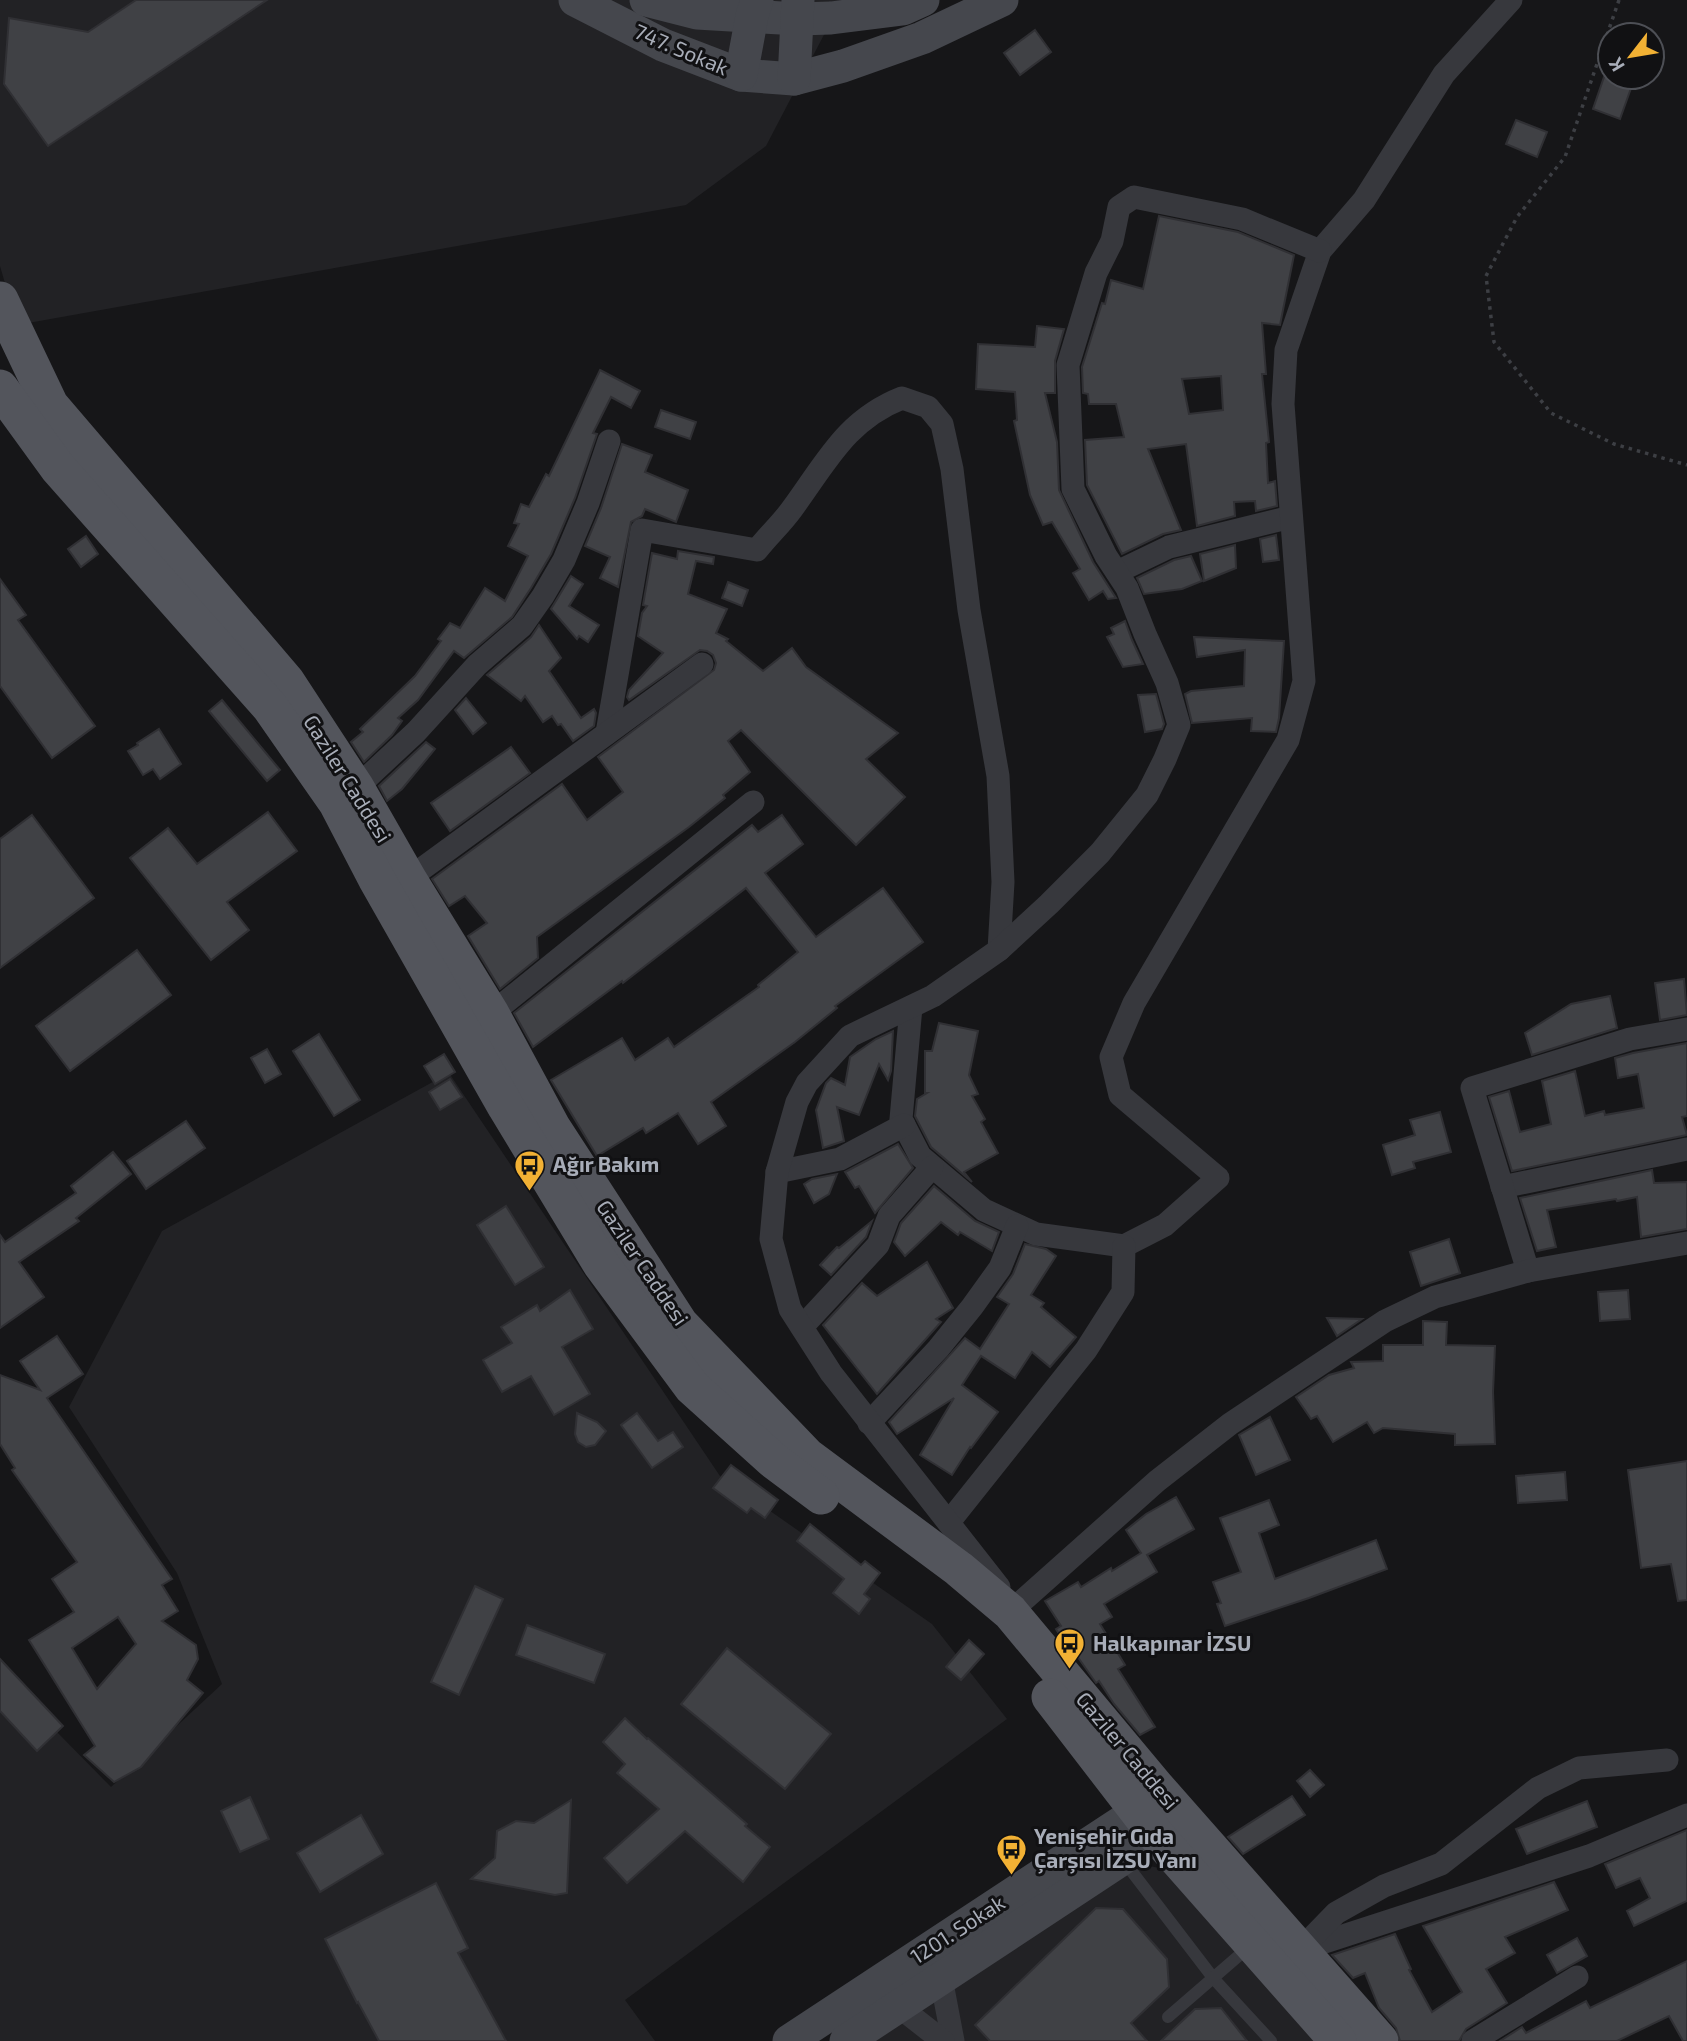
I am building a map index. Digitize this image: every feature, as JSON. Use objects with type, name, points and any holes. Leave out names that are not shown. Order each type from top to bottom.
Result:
[{"type":"main road","name":"747. Sokak","points":[[575,0],[663,45],[741,75],[794,79],[844,66],[922,38],[1002,0]]},
{"type":"main road","name":"747. Sokak","points":[[646,0],[697,13],[754,8],[798,9],[831,18],[902,9],[923,0]]},
{"type":"main road","points":[[741,75],[754,8]]},
{"type":"main road","points":[[794,79],[798,9]]},
{"type":"main road","name":"Gaziler Caddesi","points":[[0,300],[50,405],[286,681],[356,788],[491,1014],[552,1127],[680,1324],[807,1456],[1012,1609],[1252,1944],[1338,2041]]},
{"type":"main road","name":"Gaziler Caddesi","points":[[0,389],[58,468],[270,707],[315,771],[337,803],[376,878],[506,1107],[601,1264],[692,1387],[773,1460],[959,1597],[1021,1659],[1157,1812],[1300,1950],[1380,2041]]},
{"type":"main road","name":"1201. Sokak","points":[[789,2041],[886,1996],[941,1978],[1122,1859],[1157,1812]]},
{"type":"main road","name":"1201. Sokak","points":[[846,2041],[886,1996],[1157,1812]]},
{"type":"street","points":[[911,1007],[901,1119],[920,1156],[984,1210],[1036,1234],[1124,1246],[1166,1225],[1217,1178],[1120,1095],[1111,1057],[1134,1003],[1288,740],[1304,681],[1283,404],[1286,350],[1320,251],[1364,200],[1444,74],[1511,0]]},
{"type":"street","points":[[1320,251],[1242,219],[1134,197],[1119,207],[1112,241],[1096,273],[1068,365],[1073,489],[1106,556],[1127,588],[1167,683],[1179,725],[1147,795],[1100,853],[999,950],[933,996],[850,1036],[807,1083],[797,1102],[777,1172],[771,1239],[790,1309],[831,1373],[949,1522],[1012,1609],[1157,1481],[1230,1424],[1385,1321],[1435,1297],[1528,1271],[1687,1243]]},
{"type":"street","points":[[607,733],[642,530],[757,550],[792,509],[841,440],[851,431],[882,406],[902,398],[928,407],[942,424],[951,469],[969,610],[998,776],[1003,882],[999,950]]},
{"type":"street","points":[[356,788],[416,732],[477,665],[522,626],[564,560],[588,503],[608,441]]},
{"type":"street","points":[[1116,572],[1169,547],[1291,517]]},
{"type":"street","points":[[408,879],[702,663]]},
{"type":"street","points":[[491,1014],[753,802]]},
{"type":"street","points":[[1528,1271],[1472,1088],[1630,1039],[1687,1029]]},
{"type":"street","points":[[777,1172],[840,1159],[904,1125]]},
{"type":"street","points":[[1502,1187],[1687,1149]]},
{"type":"street","points":[[802,1327],[878,1245],[889,1216],[932,1167]]},
{"type":"street","points":[[869,1423],[938,1349],[972,1307],[1000,1268],[1017,1226]]},
{"type":"street","points":[[949,1522],[1086,1350],[1123,1292],[1124,1246]]},
{"type":"street","points":[[1300,1950],[1336,1913],[1384,1886],[1441,1864],[1538,1788],[1579,1768],[1667,1760]]},
{"type":"street","points":[[1300,1950],[1589,1856],[1687,1815]]},
{"type":"street","points":[[1473,2041],[1577,1976]]},
{"type":"street","points":[[941,1978],[953,2041]]},
{"type":"street","points":[[886,1996],[943,2041]]},
{"type":"lane","points":[[1122,1859],[1214,1979],[1271,2041]]},
{"type":"lane","points":[[1168,2017],[1252,1944]]},
{"type":"path","points":[[1619,0],[1565,157],[1517,217],[1486,276],[1494,342],[1551,413],[1614,444],[1687,465]]},
{"type":"shaded area","points":[[0,0],[854,0],[840,4],[766,146],[686,205],[17,325],[0,266]]},
{"type":"shaded area","points":[[449,1073],[720,1476],[932,1624],[1007,1719],[625,2000],[655,2041],[0,2041],[0,1674],[111,1787],[222,1684],[177,1573],[69,1407],[162,1231]]},
{"type":"shaded area","points":[[1123,1861],[1170,1870],[1319,2041],[873,2041]]},
{"type":"building","points":[[136,0],[267,0],[48,146],[4,84],[9,18],[88,32]]},
{"type":"building","points":[[1035,30],[1051,52],[1020,75],[1004,53]]},
{"type":"building","points":[[1599,91],[1630,91],[1620,119],[1593,109]]},
{"type":"building","points":[[1516,120],[1547,132],[1537,157],[1506,144]]},
{"type":"building","points":[[1159,216],[1238,232],[1294,255],[1280,325],[1262,323],[1266,374],[1262,374],[1269,442],[1266,443],[1268,483],[1275,481],[1277,506],[1256,511],[1255,501],[1234,502],[1235,516],[1197,526],[1186,444],[1148,449],[1181,530],[1163,534],[1122,554],[1087,485],[1085,440],[1124,437],[1116,404],[1089,404],[1088,394],[1083,393],[1082,367],[1111,280],[1143,289]],"holes":[[[1221,376],[1223,410],[1189,414],[1182,379]]]},
{"type":"building","points":[[1037,326],[1064,329],[1055,361],[1055,393],[1045,393],[1057,442],[1059,490],[1093,562],[1116,598],[1108,599],[1103,591],[1089,600],[1073,573],[1080,569],[1052,522],[1043,525],[1030,495],[1014,421],[1017,420],[1015,392],[976,389],[978,344],[1035,347]]},
{"type":"building","points":[[600,370],[640,391],[631,408],[611,397],[593,433],[597,434],[575,498],[551,554],[531,588],[512,617],[464,658],[454,651],[418,700],[398,718],[402,721],[392,735],[364,762],[351,742],[363,732],[360,729],[415,676],[441,641],[438,639],[450,623],[460,628],[485,588],[505,601],[528,556],[508,546],[519,524],[514,523],[521,504],[529,507],[546,474],[549,476]]},
{"type":"building","points":[[661,410],[696,422],[690,439],[655,427]]},
{"type":"building","points":[[622,444],[652,455],[645,472],[688,490],[676,522],[645,509],[642,516],[631,522],[618,587],[600,578],[610,557],[585,546]]},
{"type":"building","points":[[1276,535],[1279,560],[1263,562],[1260,539]]},
{"type":"building","points":[[86,536],[98,554],[81,567],[68,549]]},
{"type":"building","points":[[1235,545],[1236,568],[1204,581],[1200,554]]},
{"type":"building","points":[[678,551],[714,557],[713,564],[696,561],[688,594],[727,609],[716,633],[728,639],[726,641],[763,671],[792,648],[806,667],[898,733],[866,759],[905,797],[856,845],[741,730],[728,741],[750,772],[723,795],[725,798],[689,827],[537,937],[538,958],[500,989],[468,936],[487,923],[465,896],[449,906],[432,879],[562,784],[587,820],[623,792],[598,757],[714,670],[716,663],[713,655],[700,650],[629,700],[627,697],[629,690],[663,653],[638,636],[642,613],[647,606],[643,605],[652,553],[677,559]]},
{"type":"building","points":[[1191,556],[1202,581],[1182,589],[1144,594],[1137,578],[1174,560]]},
{"type":"building","points":[[571,576],[583,584],[569,606],[599,625],[588,642],[579,636],[577,639],[551,609]]},
{"type":"building","points":[[0,579],[26,615],[18,620],[95,726],[52,758],[0,686]]},
{"type":"building","points":[[728,582],[748,590],[742,606],[722,598]]},
{"type":"building","points":[[1125,621],[1143,664],[1123,667],[1107,637],[1114,634],[1111,628]]},
{"type":"building","points":[[539,625],[561,658],[549,671],[581,718],[594,709],[596,713],[594,726],[573,741],[552,716],[543,722],[525,696],[521,701],[487,675],[531,637]]},
{"type":"building","points":[[1194,637],[1284,641],[1276,732],[1251,731],[1252,718],[1192,723],[1185,694],[1191,691],[1244,686],[1245,650],[1197,657]]},
{"type":"building","points":[[1156,694],[1164,724],[1162,729],[1145,732],[1138,695]]},
{"type":"building","points":[[466,698],[486,723],[473,734],[455,710]]},
{"type":"building","points":[[222,700],[280,770],[267,781],[209,711]]},
{"type":"building","points":[[159,729],[181,764],[160,779],[153,769],[143,775],[128,751]]},
{"type":"building","points":[[426,742],[435,749],[402,789],[387,801],[379,786]]},
{"type":"building","points":[[511,747],[530,773],[450,831],[431,803]]},
{"type":"building","points":[[268,812],[297,851],[227,902],[249,930],[211,960],[130,858],[168,828],[197,864]]},
{"type":"building","points":[[32,815],[94,898],[0,968],[0,839]]},
{"type":"building","points":[[782,815],[803,844],[765,873],[816,937],[883,888],[923,942],[835,1006],[837,1008],[795,1042],[711,1102],[726,1126],[698,1144],[678,1113],[646,1133],[643,1128],[597,1156],[551,1080],[622,1038],[635,1060],[668,1038],[674,1047],[759,987],[758,985],[798,952],[746,888],[623,983],[622,981],[533,1047],[514,1013],[752,825],[758,832]]},
{"type":"building","points":[[137,950],[171,995],[70,1071],[36,1026]]},
{"type":"building","points":[[1684,979],[1687,1015],[1660,1020],[1655,983]]},
{"type":"building","points":[[1610,996],[1617,1028],[1532,1055],[1525,1033],[1571,1004]]},
{"type":"building","points":[[939,1023],[978,1031],[969,1075],[978,1094],[972,1096],[985,1119],[981,1122],[998,1153],[964,1172],[972,1182],[931,1147],[915,1116],[917,1099],[927,1093],[925,1051],[932,1051]]},
{"type":"building","points":[[893,1031],[888,1080],[879,1064],[859,1115],[837,1107],[844,1141],[823,1148],[816,1110],[826,1083],[831,1078],[845,1085],[850,1057]]},
{"type":"building","points":[[319,1034],[360,1100],[334,1116],[293,1051]]},
{"type":"building","points":[[1687,1043],[1687,1116],[1682,1117],[1687,1135],[1512,1171],[1489,1097],[1509,1091],[1520,1132],[1551,1124],[1542,1081],[1575,1071],[1585,1116],[1604,1111],[1605,1115],[1644,1108],[1638,1074],[1618,1078],[1615,1058]]},
{"type":"building","points":[[267,1049],[281,1074],[265,1083],[251,1058]]},
{"type":"building","points":[[444,1054],[455,1072],[435,1084],[424,1066]]},
{"type":"building","points":[[450,1079],[462,1097],[440,1110],[429,1092]]},
{"type":"building","points":[[1440,1112],[1451,1152],[1413,1162],[1415,1168],[1392,1175],[1383,1145],[1415,1135],[1410,1120]]},
{"type":"building","points":[[186,1121],[205,1148],[146,1189],[127,1161]]},
{"type":"building","points":[[898,1144],[913,1168],[875,1213],[859,1186],[855,1188],[845,1172]]},
{"type":"building","points":[[113,1152],[131,1174],[76,1218],[79,1221],[19,1262],[44,1297],[0,1328],[0,1235],[5,1242],[76,1193],[71,1186]]},
{"type":"building","points":[[1652,1170],[1654,1183],[1687,1182],[1687,1229],[1641,1237],[1637,1197],[1616,1199],[1547,1210],[1556,1247],[1537,1251],[1520,1198]]},
{"type":"building","points":[[837,1174],[829,1194],[814,1203],[804,1184],[812,1179]]},
{"type":"building","points":[[934,1186],[975,1221],[999,1232],[992,1251],[960,1232],[958,1235],[941,1222],[905,1256],[894,1242],[901,1223]]},
{"type":"building","points":[[506,1206],[544,1267],[515,1285],[477,1225]]},
{"type":"building","points":[[872,1221],[866,1237],[831,1275],[820,1265],[837,1247]]},
{"type":"building","points":[[1449,1239],[1460,1273],[1421,1286],[1410,1252]]},
{"type":"building","points":[[1025,1244],[1046,1249],[1056,1256],[1031,1295],[1044,1303],[1041,1307],[1076,1337],[1050,1367],[1032,1352],[1015,1378],[981,1356],[962,1385],[998,1412],[952,1475],[920,1455],[954,1398],[897,1434],[889,1422],[965,1338],[980,1349],[1009,1304],[997,1297],[1013,1274]]},
{"type":"building","points":[[927,1262],[953,1308],[936,1319],[941,1322],[877,1394],[823,1325],[862,1283],[877,1296]]},
{"type":"building","points":[[570,1290],[593,1329],[562,1347],[590,1394],[554,1415],[531,1376],[502,1392],[483,1360],[512,1343],[501,1327],[537,1305],[540,1311]]},
{"type":"building","points":[[1628,1290],[1630,1319],[1600,1321],[1598,1292]]},
{"type":"building","points":[[1327,1318],[1362,1319],[1337,1336]]},
{"type":"building","points":[[1423,1321],[1447,1322],[1446,1345],[1495,1346],[1495,1444],[1455,1445],[1455,1434],[1383,1428],[1374,1433],[1367,1422],[1333,1442],[1317,1416],[1311,1419],[1296,1397],[1329,1375],[1354,1368],[1351,1362],[1383,1361],[1383,1345],[1423,1345]]},
{"type":"building","points":[[57,1336],[83,1374],[47,1398],[172,1579],[162,1585],[178,1611],[162,1621],[196,1645],[198,1659],[187,1680],[203,1693],[141,1767],[114,1782],[84,1755],[95,1746],[29,1640],[74,1612],[52,1579],[77,1562],[12,1470],[15,1468],[0,1444],[0,1375],[40,1390],[20,1361]],"holes":[[[118,1617],[136,1644],[97,1689],[72,1648]]]},
{"type":"building","points":[[577,1413],[597,1422],[606,1431],[595,1445],[586,1447],[578,1442],[575,1434]]},
{"type":"building","points":[[637,1413],[658,1441],[673,1432],[683,1447],[652,1468],[621,1425]]},
{"type":"building","points":[[1270,1417],[1290,1460],[1256,1475],[1239,1435]]},
{"type":"building","points":[[1687,1461],[1687,1600],[1678,1601],[1671,1564],[1641,1568],[1628,1470]]},
{"type":"building","points":[[731,1465],[778,1500],[765,1518],[751,1508],[747,1513],[713,1488]]},
{"type":"building","points":[[1565,1472],[1567,1500],[1518,1503],[1516,1476]]},
{"type":"building","points":[[1176,1497],[1194,1529],[1147,1555],[1157,1572],[1104,1604],[1112,1617],[1100,1624],[1125,1665],[1118,1669],[1155,1727],[1140,1735],[1099,1681],[1096,1683],[1070,1646],[1068,1648],[1056,1629],[1061,1626],[1045,1601],[1078,1582],[1081,1587],[1141,1553],[1126,1530],[1146,1514]]},
{"type":"building","points":[[1269,1500],[1279,1525],[1259,1533],[1275,1579],[1376,1540],[1387,1569],[1225,1626],[1217,1604],[1221,1603],[1213,1582],[1241,1572],[1220,1518]]},
{"type":"building","points":[[810,1524],[861,1565],[865,1561],[880,1573],[864,1594],[870,1599],[859,1614],[833,1593],[844,1579],[797,1541]]},
{"type":"building","points":[[475,1586],[503,1599],[459,1695],[431,1682]]},
{"type":"building","points":[[527,1625],[605,1654],[594,1683],[516,1655]]},
{"type":"building","points":[[969,1640],[984,1654],[961,1680],[946,1667]]},
{"type":"building","points":[[727,1648],[831,1734],[785,1789],[681,1704]]},
{"type":"building","points":[[0,1659],[63,1726],[37,1751],[0,1711]]},
{"type":"building","points":[[625,1718],[770,1847],[743,1882],[685,1831],[627,1883],[604,1858],[659,1809],[617,1773],[625,1764],[603,1742]]},
{"type":"building","points":[[1310,1770],[1324,1785],[1310,1797],[1297,1781]]},
{"type":"building","points":[[1292,1796],[1305,1815],[1243,1854],[1228,1837]]},
{"type":"building","points":[[250,1797],[269,1839],[240,1852],[221,1811]]},
{"type":"building","points":[[571,1800],[567,1893],[555,1895],[471,1879],[495,1858],[497,1831],[516,1821],[534,1823]]},
{"type":"building","points":[[1587,1801],[1597,1827],[1527,1854],[1516,1829]]},
{"type":"building","points":[[361,1815],[383,1854],[320,1892],[297,1853]]},
{"type":"building","points":[[1687,1830],[1687,1901],[1634,1926],[1627,1911],[1650,1898],[1640,1878],[1616,1888],[1605,1864]]},
{"type":"building","points":[[1554,1882],[1568,1910],[1505,1937],[1515,1953],[1486,1969],[1507,2003],[1466,2029],[1459,2041],[1400,2041],[1396,2028],[1379,2008],[1365,1973],[1353,1978],[1332,1955],[1395,1934],[1411,1969],[1409,1970],[1432,2012],[1462,1992],[1423,1926]]},
{"type":"building","points":[[436,1883],[468,1948],[458,1953],[506,2041],[379,2041],[325,1939]]},
{"type":"building","points":[[1096,1908],[1123,1909],[1167,1959],[1169,1987],[1131,2023],[1147,2041],[990,2041],[975,2025]]},
{"type":"building","points":[[1577,1938],[1587,1956],[1557,1973],[1547,1955]]},
{"type":"building","points":[[1687,1961],[1687,2041],[1683,2041],[1669,2016],[1617,2041],[1500,2041],[1522,2027],[1526,2033],[1586,2001],[1590,2008]]},
{"type":"building","points":[[1221,2008],[1247,2041],[1161,2041],[1195,2009]]},
{"type":"place","name":"Ağır Bakım","points":[[530,1192]]},
{"type":"place","name":"Halkapınar İZSU","points":[[1070,1671]]},
{"type":"place","name":"Yenişehir Gıda Çarşısı İZSU Yanı","points":[[1011,1876]]}]
